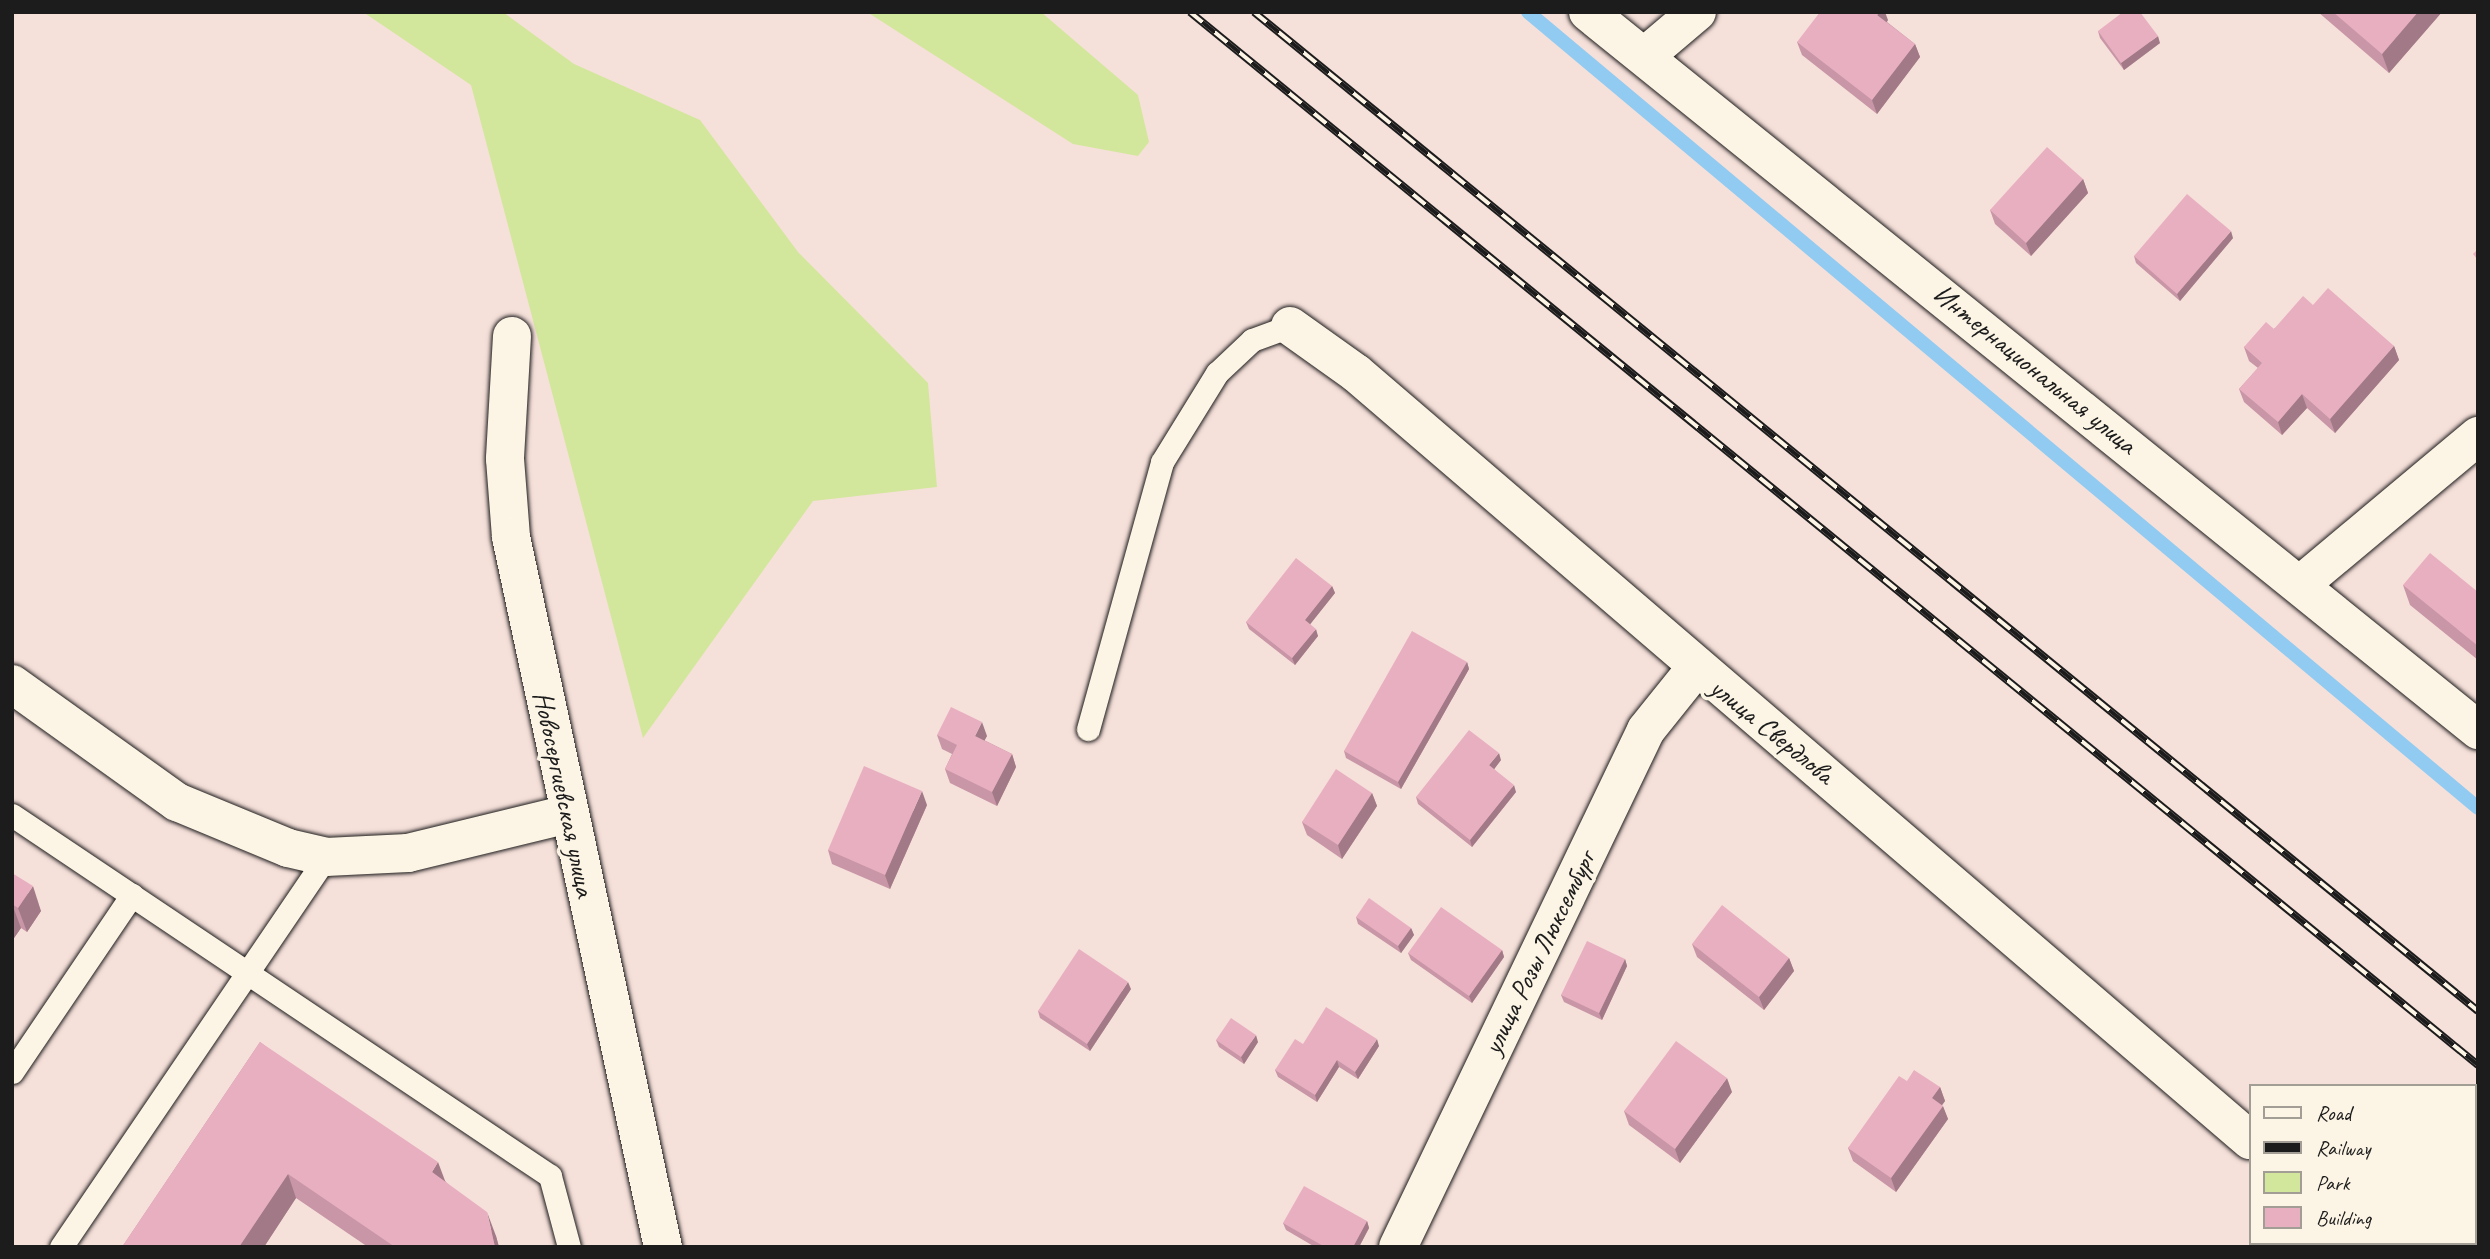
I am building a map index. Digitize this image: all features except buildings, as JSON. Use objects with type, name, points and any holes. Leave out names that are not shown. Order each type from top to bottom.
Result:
[{"type":"street","name":"Интернациональная улица","points":[[1588,12],[2301,584],[2478,730]]},
{"type":"street","points":[[1645,56],[1697,12]]},
{"type":"street","name":"улица Свердлова","points":[[1290,326],[1356,373],[1695,669],[2248,1138]]},
{"type":"street","name":"Новосергиевская улица","points":[[512,336],[505,458],[511,537],[568,814],[663,1247]]},
{"type":"street","points":[[2301,584],[2478,436]]},
{"type":"street","name":"улица Розы Люксембург","points":[[1398,1247],[1646,730],[1695,669]]},
{"type":"street","points":[[12,684],[214,822],[326,857],[408,853],[568,814]]},
{"type":"lane","points":[[1088,729],[1162,462],[1217,373],[1252,341],[1290,326]]},
{"type":"lane","points":[[12,815],[550,1177],[569,1247]]},
{"type":"lane","points":[[61,1247],[326,857]]},
{"type":"lane","points":[[12,1072],[131,895]]},
{"type":"green space","points":[[363,12],[503,12],[574,64],[700,120],[798,252],[928,383],[937,487],[813,501],[643,738],[471,85]]},
{"type":"green space","points":[[867,12],[1041,12],[1138,95],[1149,142],[1138,156],[1073,144]]},
{"type":"waterway","points":[[1528,12],[2478,808]]},
{"type":"railway","points":[[1190,12],[2478,1065]]},
{"type":"railway","points":[[1254,12],[2478,1011]]}]
